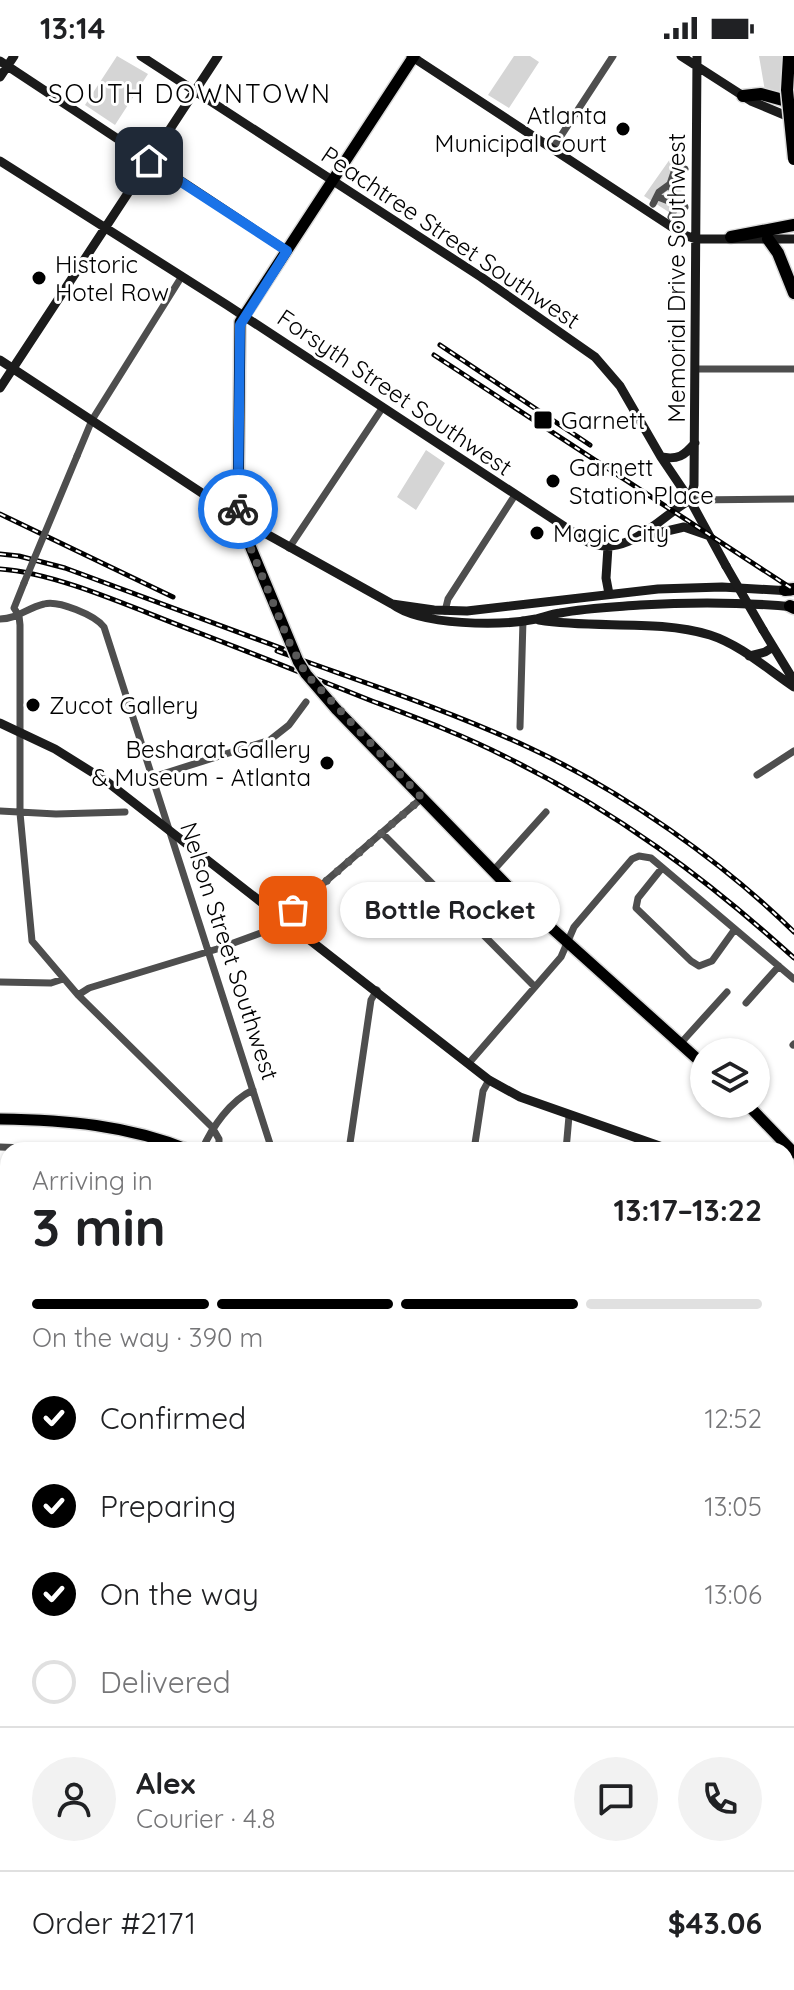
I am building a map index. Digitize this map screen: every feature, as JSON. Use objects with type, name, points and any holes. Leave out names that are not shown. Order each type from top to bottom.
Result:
[{"type":"highway","points":[[789,56],[787,90],[794,159]]},
{"type":"highway","points":[[743,96],[761,94],[794,103]]},
{"type":"highway","points":[[731,237],[794,225]]},
{"type":"highway","points":[[768,239],[778,253],[794,293]]},
{"type":"main road","points":[[413,57],[244,316],[239,331],[238,517],[298,661],[336,709],[492,872],[690,1053]]},
{"type":"main road","points":[[209,499],[230,492],[238,474]]},
{"type":"main road","points":[[760,1118],[783,1142]]},
{"type":"main road","points":[[0,1119],[74,1121],[120,1128],[164,1142]]},
{"type":"street","points":[[0,77],[4,63],[14,56]]},
{"type":"street","name":"Peachtree Street Southwest","points":[[141,56],[481,277],[595,357],[620,386],[690,500],[794,684]]},
{"type":"street","points":[[1,386],[218,56]]},
{"type":"street","points":[[553,148],[613,56]]},
{"type":"street","points":[[681,56],[697,61],[743,96],[794,119]]},
{"type":"street","points":[[413,57],[684,235],[696,239],[794,239]]},
{"type":"street","name":"Memorial Drive Southwest","points":[[690,500],[694,485],[695,443],[697,61]]},
{"type":"street","points":[[4,63],[287,251]]},
{"type":"street","name":"Forsyth Street Southwest","points":[[0,161],[244,316],[588,542],[608,547]]},
{"type":"street","points":[[672,210],[655,201],[659,192],[670,184],[674,172],[685,169]]},
{"type":"street","points":[[670,184],[674,194],[672,210]]},
{"type":"street","points":[[661,210],[685,207]]},
{"type":"street","points":[[182,276],[92,420],[14,608],[19,616],[20,813],[30,933],[35,946],[78,995],[212,1127],[219,1142]]},
{"type":"street","points":[[0,360],[209,499],[289,548],[392,604],[444,616],[523,620],[610,607],[726,603],[793,607]]},
{"type":"street","points":[[695,369],[794,369]]},
{"type":"street","points":[[289,548],[383,407]]},
{"type":"street","points":[[661,457],[673,459],[684,456],[695,443]]},
{"type":"street","points":[[444,616],[445,604],[451,593],[515,495]]},
{"type":"street","points":[[634,539],[690,500],[794,499]]},
{"type":"street","points":[[609,594],[606,578],[608,547],[684,527],[710,537]]},
{"type":"street","points":[[444,616],[609,594],[722,587],[791,590]]},
{"type":"street","name":"Nelson Street Southwest","points":[[0,619],[19,616],[42,604],[53,603],[93,616],[104,627],[269,1142]]},
{"type":"street","points":[[535,619],[562,624],[680,629],[719,639],[794,684]]},
{"type":"street","points":[[520,727],[523,620]]},
{"type":"street","points":[[749,656],[773,647]]},
{"type":"street","points":[[153,777],[270,740],[289,725],[306,702]]},
{"type":"street","points":[[0,723],[82,765],[169,829],[489,1080],[520,1097],[647,1142]]},
{"type":"street","points":[[757,775],[794,751]]},
{"type":"street","points":[[78,995],[89,988],[266,932],[285,919],[422,798]]},
{"type":"street","points":[[0,811],[125,812]]},
{"type":"street","points":[[492,872],[546,812]]},
{"type":"street","points":[[382,833],[535,987]]},
{"type":"street","points":[[469,1063],[561,957],[574,927],[632,859],[639,856],[647,857],[662,868],[794,979]]},
{"type":"street","points":[[662,868],[638,898],[636,908],[691,961],[699,966],[712,961],[735,929]]},
{"type":"street","points":[[746,1003],[779,966]]},
{"type":"street","points":[[0,982],[51,983],[63,979]]},
{"type":"street","points":[[350,1142],[371,1000],[377,990]]},
{"type":"street","points":[[680,1044],[727,992]]},
{"type":"street","points":[[475,1142],[483,1091],[489,1080]]},
{"type":"street","points":[[205,1142],[212,1127],[253,1090]]},
{"type":"street","points":[[567,1142],[569,1116]]},
{"type":"shaded area","points":[[117,56],[148,74],[115,125],[85,105]]},
{"type":"shaded area","points":[[514,56],[530,56],[539,62],[509,108],[488,95]]},
{"type":"shaded area","points":[[759,56],[783,56],[781,96],[765,91]]},
{"type":"shaded area","points":[[682,142],[681,220],[644,196]]},
{"type":"shaded area","points":[[426,450],[445,463],[416,510],[397,497]]},
{"type":"shaded area","points":[[246,496],[276,504],[267,521],[247,511]]},
{"type":"railway","points":[[440,345],[590,445]]},
{"type":"railway","points":[[434,355],[794,590]]},
{"type":"railway","points":[[0,514],[173,597]]},
{"type":"railway","points":[[0,554],[65,568],[289,651]]},
{"type":"railway","points":[[0,569],[49,578],[102,595],[490,749],[584,800],[658,847],[727,900],[794,958]]},
{"type":"railway","points":[[277,651],[469,722],[532,749],[601,785],[704,854],[794,932]]},
{"type":"way so far","points":[[238,509],[238,517],[290,644],[306,674],[422,798],[293,910]]},
{"type":"place","name":"Atlanta Municipal Court","points":[[623,129]]},
{"type":"place","name":"Historic Hotel Row","points":[[39,278]]},
{"type":"place","name":"Garnett","points":[[543,420]]},
{"type":"place","name":"Garnett Station Place","points":[[553,481]]},
{"type":"place","name":"Magic City","points":[[537,533]]},
{"type":"place","name":"Zucot Gallery","points":[[33,705]]},
{"type":"place","name":"Besharat Gallery & Museum - Atlanta","points":[[327,763]]},
{"type":"place","name":"Bottle Rocket","points":[[293,910]]},
{"type":"district","name":"SOUTH DOWNTOWN","points":[[190,93]]},
{"type":"route","points":[[149,161],[287,251],[240,322],[238,509]]}]
